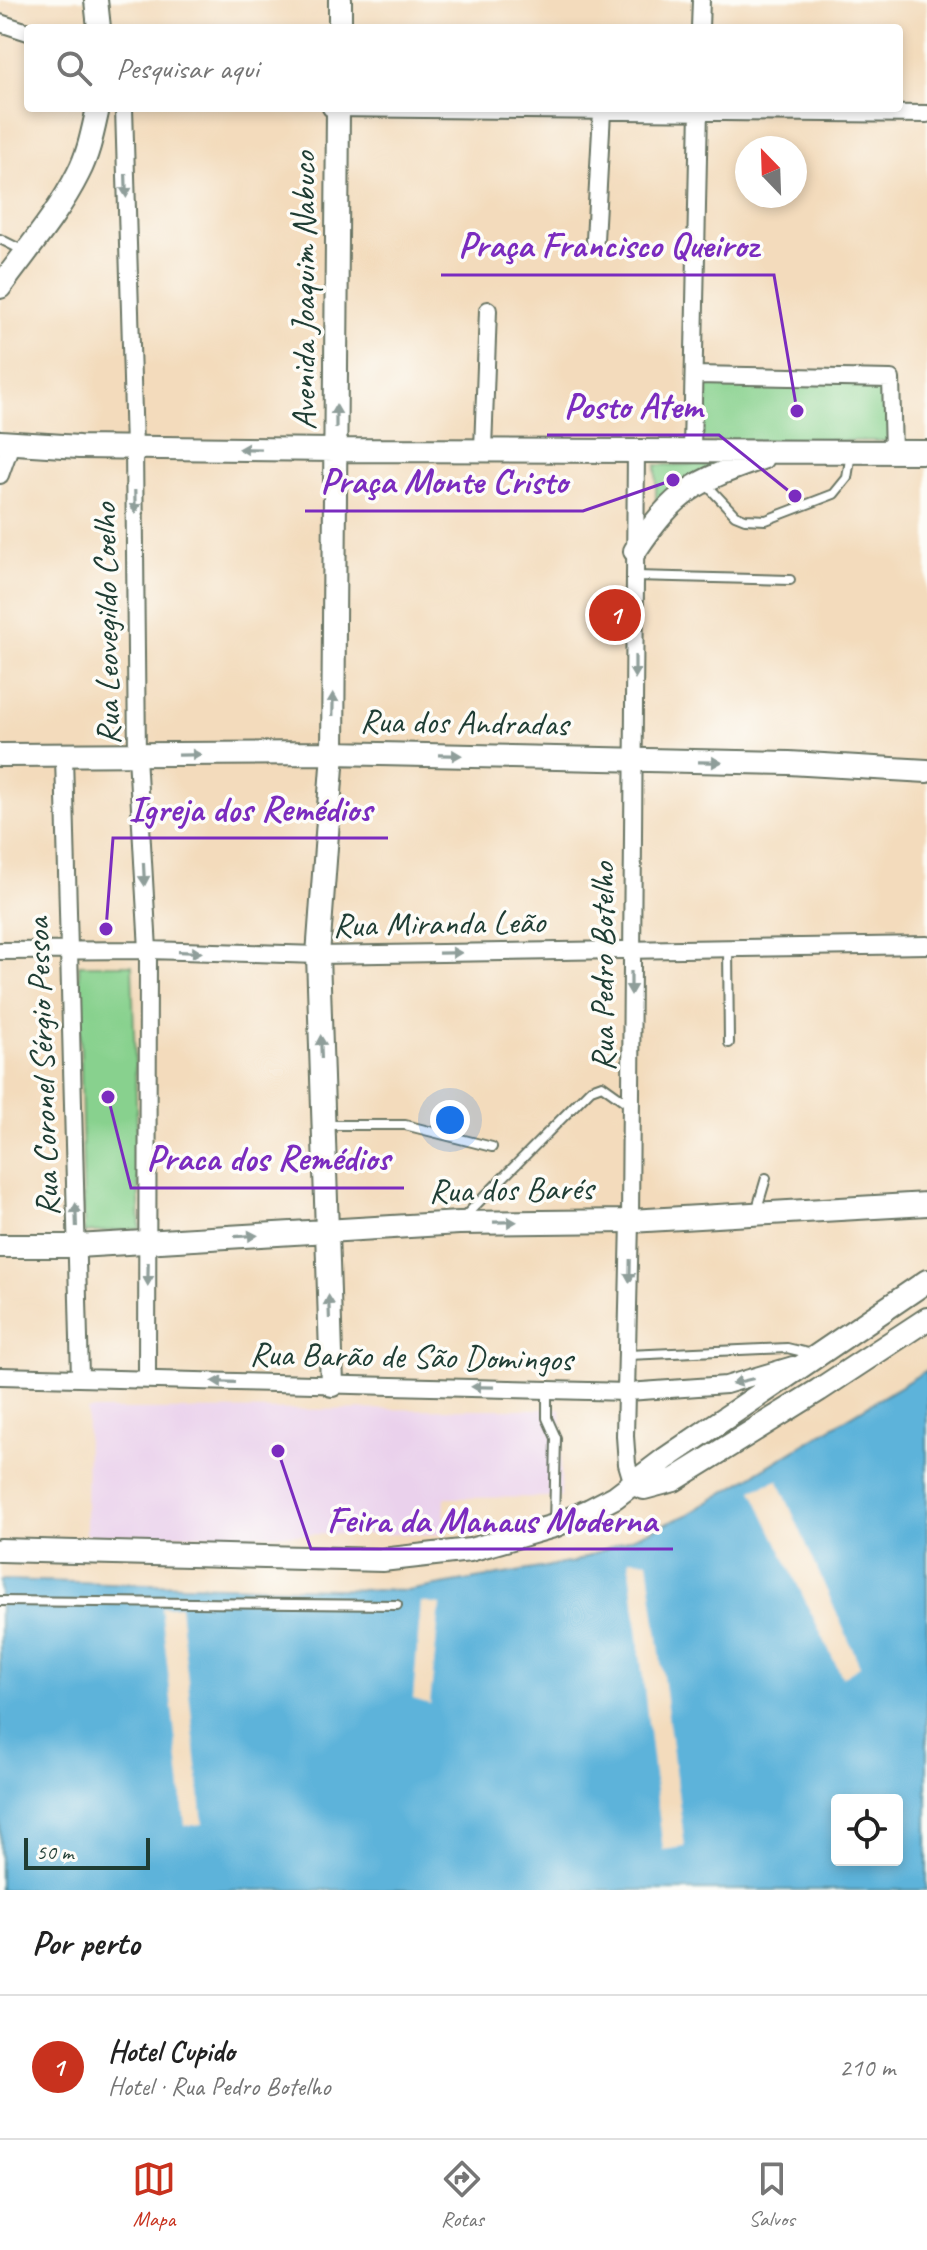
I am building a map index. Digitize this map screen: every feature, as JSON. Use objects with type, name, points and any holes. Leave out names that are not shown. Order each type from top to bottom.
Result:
[{"type":"street","points":[[96,0],[99,24]]},
{"type":"street","points":[[340,0],[340,24]]},
{"type":"street","points":[[700,24],[701,0]]},
{"type":"street","points":[[0,23],[24,31]]},
{"type":"street","points":[[0,287],[70,190],[80,171],[97,112]]},
{"type":"street","name":"Rua Leovegildo Coelho","points":[[124,112],[134,447],[137,755],[148,950],[147,1379]]},
{"type":"street","name":"Avenida Joaquim Nabuco","points":[[332,1385],[318,955],[333,753],[336,112]]},
{"type":"street","points":[[595,240],[602,112]]},
{"type":"street","points":[[692,450],[696,375],[699,112]]},
{"type":"street","points":[[836,112],[927,114]]},
{"type":"street","points":[[483,449],[488,310]]},
{"type":"street","points":[[696,375],[891,379],[893,452]]},
{"type":"street","points":[[0,475],[5,443],[336,450],[927,452]]},
{"type":"street","name":"Rua Pedro Botelho","points":[[633,1484],[626,1451],[636,449]]},
{"type":"street","points":[[635,551],[668,506],[684,492],[702,480],[775,453]]},
{"type":"street","name":"Rua dos Andradas","points":[[0,755],[333,753],[789,763],[927,771]]},
{"type":"street","name":"Rua Coronel Sérgio Pessoa","points":[[64,756],[80,1377]]},
{"type":"street","name":"Rua Miranda Leão","points":[[0,951],[148,950],[318,955],[927,945]]},
{"type":"street","name":"Rua dos Barés","points":[[0,1246],[77,1246],[459,1223],[630,1221],[927,1204]]},
{"type":"street","points":[[0,1550],[382,1560],[470,1550],[554,1526],[615,1497],[665,1459],[927,1281]]},
{"type":"street","points":[[633,1484],[644,1488],[674,1480],[927,1319]]},
{"type":"street","name":"Rua Barão de São Domingos","points":[[0,1376],[628,1392],[726,1385],[781,1370],[816,1356]]},
{"type":"lane","points":[[0,239],[26,252]]},
{"type":"lane","points":[[702,480],[735,515],[754,521],[766,520],[834,494],[847,478],[851,452]]},
{"type":"lane","points":[[635,576],[790,580]]},
{"type":"lane","points":[[728,949],[729,1043]]},
{"type":"lane","points":[[459,1223],[591,1089],[602,1085],[608,1087],[631,1105]]},
{"type":"lane","points":[[324,1125],[405,1125],[492,1147]]},
{"type":"lane","points":[[756,1214],[766,1178]]},
{"type":"lane","points":[[628,1355],[787,1348],[816,1356]]},
{"type":"lane","points":[[547,1388],[547,1418],[556,1438],[554,1526]]},
{"type":"lane","points":[[0,1601],[397,1605]]},
{"type":"shaded area","points":[[561,1409],[561,1497],[445,1498],[444,1534],[86,1535],[87,1410]]},
{"type":"green space","points":[[702,381],[892,381],[891,441],[702,441]]},
{"type":"green space","points":[[716,464],[656,512],[656,465]]},
{"type":"green space","points":[[79,965],[132,965],[140,1229],[84,1233]]},
{"type":"water","points":[[927,1370],[927,1890],[0,1890],[0,1580],[407,1591],[574,1562],[687,1515]]},
{"type":"pier","points":[[778,1480],[860,1666],[842,1677],[752,1490]]},
{"type":"pier","points":[[629,1559],[648,1561],[685,1847],[663,1850]]},
{"type":"pier","points":[[421,1602],[440,1605],[430,1704],[413,1699]]},
{"type":"pier","points":[[180,1606],[203,1824],[185,1826],[161,1607]]},
{"type":"place","name":"Praça Francisco Queiroz","points":[[797,411]]},
{"type":"place","name":"Praça Monte Cristo","points":[[673,480]]},
{"type":"place","name":"Posto Atem","points":[[795,496]]},
{"type":"place","name":"Hotel Cupido","points":[[615,615]]},
{"type":"place","name":"Igreja dos Remédios","points":[[106,929]]},
{"type":"place","name":"Praca dos Remédios","points":[[108,1097]]},
{"type":"place","name":"Feira da Manaus Moderna","points":[[278,1451]]}]
